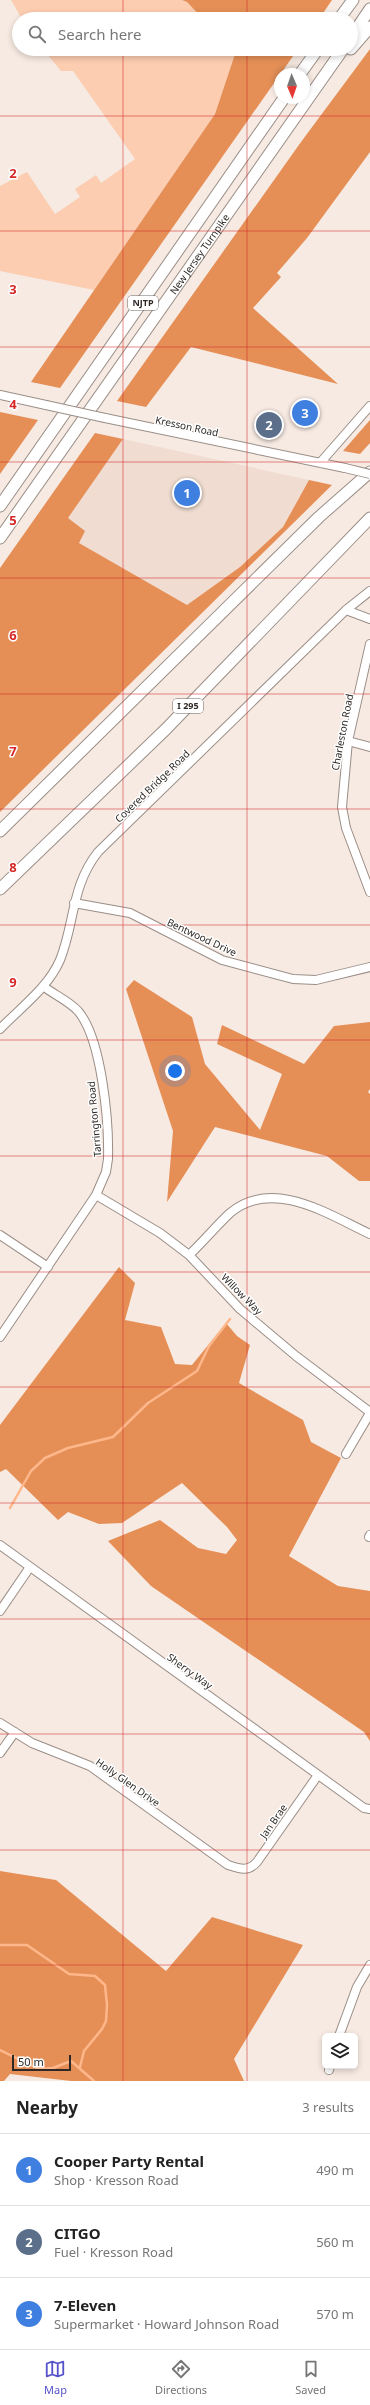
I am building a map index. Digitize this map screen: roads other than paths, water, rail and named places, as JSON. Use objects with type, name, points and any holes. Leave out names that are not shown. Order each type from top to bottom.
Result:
[{"type":"highway","points":[[344,12],[353,0]]},
{"type":"highway","points":[[358,27],[370,9]]},
{"type":"highway","points":[[358,41],[370,27]]},
{"type":"highway","points":[[304,68],[313,56]]},
{"type":"highway","name":"New Jersey Turnpike","points":[[0,538],[187,269],[303,108],[338,56]]},
{"type":"highway","points":[[303,108],[330,78],[346,56]]},
{"type":"highway","name":"New Jersey Turnpike","points":[[0,506],[280,104]]},
{"type":"highway","points":[[0,831],[319,517],[370,473]]},
{"type":"highway","name":"I 295","points":[[0,889],[166,729],[370,518]]},
{"type":"street","name":"Kresson Road","points":[[0,395],[370,473]]},
{"type":"street","points":[[320,463],[370,406]]},
{"type":"street","name":"Covered Bridge Road","points":[[0,1029],[43,986],[59,961],[83,874],[98,852],[346,610],[370,591]]},
{"type":"street","points":[[346,610],[370,619]]},
{"type":"street","name":"Charleston Road","points":[[370,644],[348,741],[342,807],[346,828],[370,892]]},
{"type":"street","points":[[348,741],[370,747]]},
{"type":"street","name":"Bentwood Drive","points":[[74,903],[130,913],[222,960],[293,979],[316,980],[370,967]]},
{"type":"street","name":"Tarrington Road","points":[[0,1337],[96,1195],[106,1172],[108,1159],[100,1066],[88,1028],[77,1010],[43,986]]},
{"type":"street","name":"Willow Way","points":[[96,1195],[160,1233],[189,1255],[240,1309],[296,1356],[370,1412]]},
{"type":"street","points":[[189,1255],[231,1213],[254,1202],[270,1199],[286,1199],[303,1203],[370,1234]]},
{"type":"street","points":[[0,1235],[48,1267]]},
{"type":"street","points":[[346,1454],[370,1412]]},
{"type":"street","name":"Sherry Way","points":[[0,1545],[364,1808],[370,1809]]},
{"type":"street","points":[[0,1611],[30,1567]]},
{"type":"street","name":"Holly Glen Drive","points":[[0,1723],[32,1743],[90,1766],[228,1865],[239,1869]]},
{"type":"street","points":[[0,1753],[15,1732]]},
{"type":"street","name":"Jan Brae","points":[[239,1869],[248,1869],[257,1862],[318,1775]]},
{"type":"street","points":[[340,2033],[357,1987],[370,1965]]},
{"type":"waterway","points":[[10,1508],[31,1471],[45,1458],[68,1448],[113,1437],[148,1403],[197,1371],[209,1346],[230,1319]]},
{"type":"waterway","points":[[0,1945],[27,1945],[69,1974],[95,1976],[105,1985],[107,2005],[106,2021],[102,2029],[84,2051],[80,2067]]},
{"type":"waterway","points":[[0,2050],[39,2069],[53,2068],[71,2061],[94,2081]]},
{"type":"place","name":"7-Eleven","points":[[305,413]]},
{"type":"place","name":"CITGO","points":[[269,425]]},
{"type":"place","name":"Cooper Party Rental","points":[[187,493]]}]
